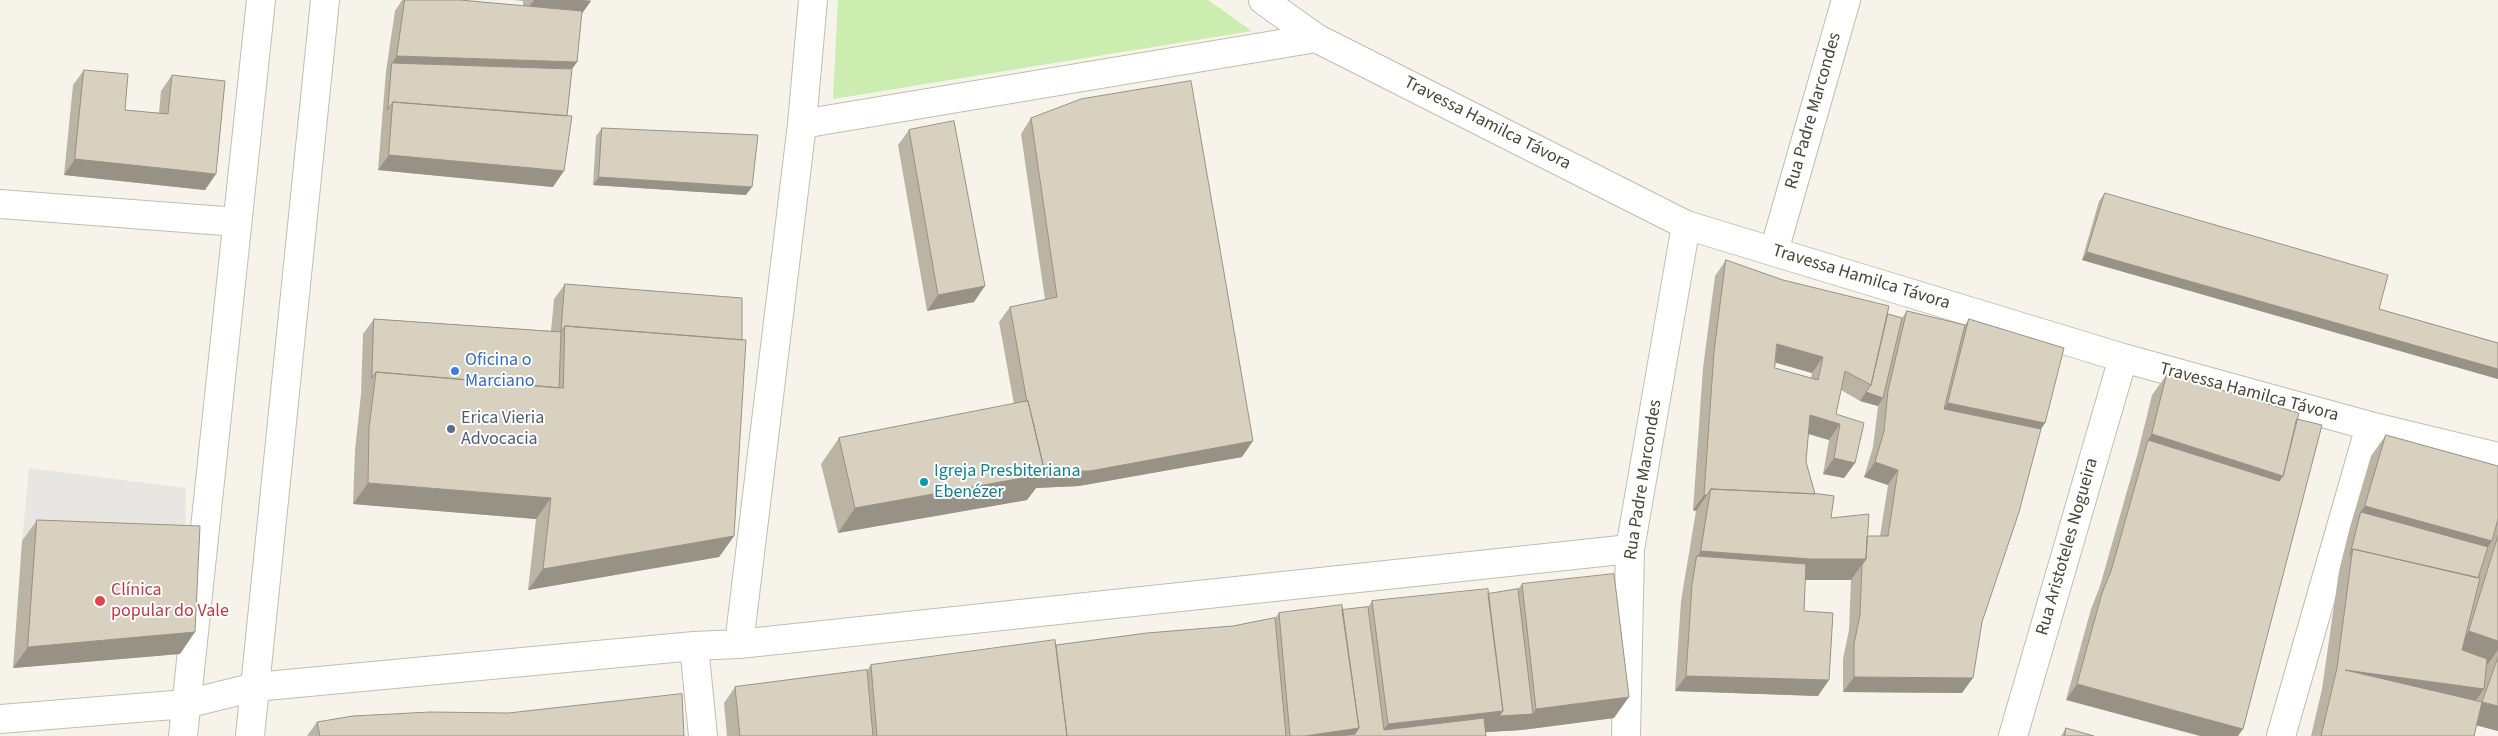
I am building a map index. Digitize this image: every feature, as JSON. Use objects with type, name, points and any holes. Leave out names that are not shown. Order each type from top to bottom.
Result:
[{"type":"street","points":[[183,736],[261,0]]},
{"type":"street","points":[[250,736],[325,0]]},
{"type":"street","points":[[739,644],[802,124],[813,0]]},
{"type":"street","name":"Travessa Hamilca Távora","points":[[1263,0],[1316,38],[1686,225],[2123,358],[2370,426],[2498,457]]},
{"type":"street","name":"Rua Padre Marcondes","points":[[1774,251],[1846,0]]},
{"type":"street","points":[[802,124],[1316,38]]},
{"type":"street","points":[[0,204],[237,222]]},
{"type":"street","name":"Rua Padre Marcondes","points":[[1626,736],[1630,549],[1686,225]]},
{"type":"street","name":"Rua Aristoteles Nogueira","points":[[2013,736],[2123,358]]},
{"type":"street","points":[[2281,736],[2370,426]]},
{"type":"street","points":[[0,719],[186,704],[255,687],[694,646],[739,644],[1630,549]]},
{"type":"street","points":[[694,646],[703,736]]},
{"type":"green space","points":[[838,0],[1208,0],[1252,31],[833,99]]},
{"type":"shaded area","points":[[29,468],[186,488],[185,548],[22,541]]},
{"type":"building","points":[[405,0],[460,0],[582,11],[577,62],[397,56]]},
{"type":"building","points":[[392,63],[572,69],[567,116],[393,102],[388,109]]},
{"type":"building","points":[[84,70],[128,74],[125,110],[168,114],[172,75],[225,81],[216,174],[75,159]]},
{"type":"building","points":[[1191,81],[1253,441],[1090,471],[1045,472],[1027,402],[1010,307],[1057,297],[1031,118],[1081,99]]},
{"type":"building","points":[[393,102],[572,116],[564,171],[389,155]]},
{"type":"building","points":[[954,121],[985,286],[938,295],[909,130]]},
{"type":"building","points":[[602,128],[758,135],[752,187],[599,177]]},
{"type":"building","points":[[2105,193],[2388,275],[2379,309],[2498,343],[2498,369],[2087,252]]},
{"type":"building","points":[[1726,260],[1783,280],[1889,306],[1871,385],[1845,371],[1836,414],[1864,423],[1855,463],[1834,458],[1840,424],[1810,415],[1806,462],[1815,494],[1711,489],[1707,495],[1704,495],[1714,352]],"holes":[[[1777,344],[1823,357],[1818,380],[1775,368]]]},
{"type":"building","points":[[565,284],[742,298],[742,340],[565,326],[561,332]]},
{"type":"building","points":[[1907,311],[1965,325],[1944,409],[2041,429],[2019,512],[1982,622],[1973,678],[1854,677],[1854,644],[1860,615],[1862,565],[1866,559],[1867,536],[1888,536],[1898,470],[1875,462],[1884,431],[1888,391]]},
{"type":"building","points":[[1888,314],[1902,318],[1883,398],[1866,392],[1871,385]]},
{"type":"building","points":[[374,319],[561,332],[559,388],[376,372],[372,378]]},
{"type":"building","points":[[1969,319],[2064,348],[2045,423],[1948,403]]},
{"type":"building","points":[[565,326],[746,340],[734,536],[543,569],[551,498],[368,483],[369,428],[376,372],[563,388]]},
{"type":"building","points":[[2167,374],[2299,413],[2283,476],[2152,434]]},
{"type":"building","name":"Igreja Presbiteriana Ebenézer","points":[[1028,401],[1045,474],[855,508],[839,438]]},
{"type":"building","points":[[2297,419],[2322,425],[2243,729],[2077,684],[2148,440],[2279,481],[2283,476]]},
{"type":"building","points":[[2386,435],[2498,466],[2498,519],[2492,541],[2365,506]]},
{"type":"building","points":[[1711,489],[1834,496],[1831,518],[1869,514],[1866,559],[1810,559],[1701,551]]},
{"type":"building","points":[[2361,512],[2488,547],[2478,578],[2353,549],[2350,555]]},
{"type":"building","name":"Clínica popular do Vale","points":[[37,520],[200,526],[195,632],[28,647]]},
{"type":"building","points":[[2498,536],[2498,641],[2469,631]]},
{"type":"building","points":[[2353,549],[2480,578],[2462,650],[2487,659],[2484,689],[2345,670],[2482,702],[2474,736],[2321,736],[2337,668]]},
{"type":"building","points":[[1697,556],[1806,564],[1804,611],[1833,613],[1829,680],[1686,676],[1692,585]]},
{"type":"building","points":[[1614,574],[1629,697],[1536,709],[1522,584]]},
{"type":"building","points":[[1488,589],[1503,711],[1388,724],[1372,601]]},
{"type":"building","points":[[1518,589],[1533,714],[1499,716],[1503,711],[1488,594]]},
{"type":"building","points":[[1342,605],[1359,728],[1305,736],[1290,736],[1279,613]]},
{"type":"building","points":[[1368,607],[1384,730],[1484,718],[1486,736],[1339,736],[1355,734],[1359,728],[1342,610]]},
{"type":"building","points":[[1275,618],[1286,736],[1067,736],[1056,645],[1147,633],[1233,626]]},
{"type":"building","points":[[1055,640],[1067,736],[877,736],[871,665]]},
{"type":"building","points":[[2498,657],[2498,706],[2482,702]]},
{"type":"building","points":[[867,670],[873,736],[740,736],[735,687]]},
{"type":"building","points":[[682,694],[684,736],[320,736],[317,722],[353,716],[430,712],[508,713]]},
{"type":"building","points":[[2066,728],[2094,736],[2065,736]]},
{"type":"place","name":"Oficina o Marciano","points":[[455,371]]},
{"type":"place","name":"Erica Vieria Advocacia","points":[[451,429]]},
{"type":"place","name":"Igreja Presbiteriana Ebenézer","points":[[924,482]]},
{"type":"place","name":"Clínica popular do Vale","points":[[100,601]]}]
